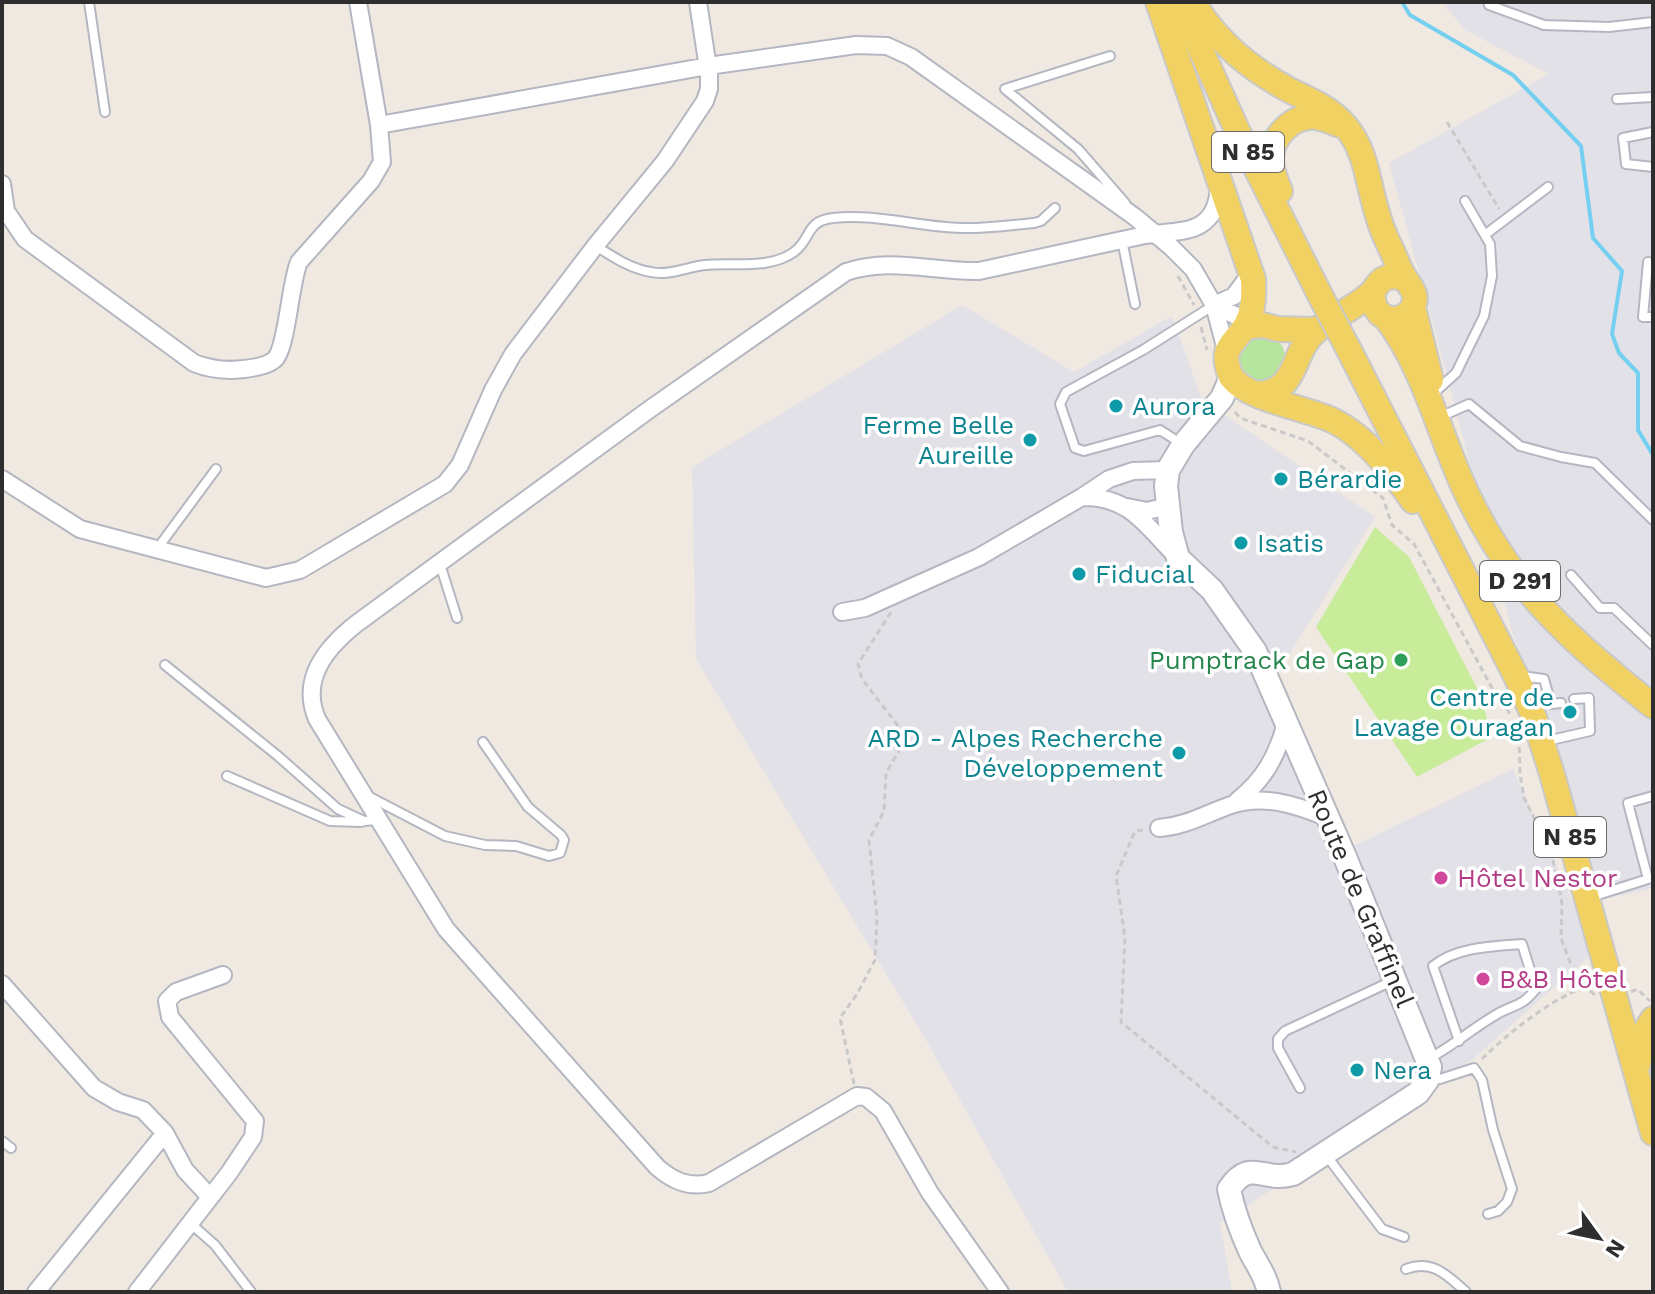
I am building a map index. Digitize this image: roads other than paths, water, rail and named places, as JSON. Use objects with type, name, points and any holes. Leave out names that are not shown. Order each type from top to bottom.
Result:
[{"type":"main road","points":[[1158,2],[1251,273],[1256,326]]},
{"type":"main road","name":"N 85","points":[[1180,2],[1237,130],[1516,676],[1542,743],[1653,1133]]},
{"type":"main road","points":[[1193,2],[1207,25],[1226,46],[1256,70],[1320,104],[1347,127],[1360,150],[1378,219],[1404,279],[1413,288],[1413,307],[1399,319],[1378,302]]},
{"type":"main road","points":[[1319,293],[1273,173],[1271,159],[1280,134],[1289,125],[1303,119],[1316,117],[1347,127]]},
{"type":"main road","points":[[1378,219],[1378,302]]},
{"type":"main road","points":[[1317,330],[1256,326],[1233,338],[1233,379],[1273,392],[1281,388],[1317,330],[1345,314],[1378,302],[1392,276],[1404,279]]},
{"type":"main road","name":"D 291","points":[[1378,302],[1439,418],[1468,495],[1522,583],[1562,630],[1653,706]]},
{"type":"main road","name":"D 291","points":[[1413,307],[1439,418]]},
{"type":"main road","points":[[1256,326],[1292,345],[1295,362]]},
{"type":"main road","name":"D 291","points":[[1233,379],[1336,422],[1365,444],[1401,484],[1480,608]]},
{"type":"main road","points":[[1637,1075],[1643,1035],[1653,1019]]},
{"type":"street","points":[[2,184],[6,211],[11,221],[33,245],[194,363],[211,368],[242,369],[264,365],[277,358],[284,336],[293,277],[299,262],[377,172],[383,155],[358,2]]},
{"type":"street","points":[[2,479],[69,524],[266,578],[289,575],[445,484],[460,465],[509,361],[596,245],[665,161],[697,114],[709,89],[698,2]]},
{"type":"street","points":[[379,125],[708,66],[856,45],[887,46],[911,57],[1135,217],[1193,269],[1214,305],[1233,379],[1168,470],[1168,506],[1178,558]]},
{"type":"street","points":[[1000,1292],[930,1193],[883,1111],[866,1097],[857,1096],[709,1183],[690,1185],[667,1176],[446,929],[371,821],[363,794],[313,711],[312,684],[324,653],[340,637],[650,409],[846,272],[864,266],[889,264],[979,271],[1122,240],[1173,234],[1202,224],[1215,205],[1220,182]]},
{"type":"street","points":[[1214,305],[1234,296],[1251,273]]},
{"type":"street","points":[[1214,305],[1256,326]]},
{"type":"street","points":[[842,612],[865,608],[979,557],[1109,479],[1133,471],[1168,470]]},
{"type":"street","points":[[1133,471],[1123,490],[1127,507],[1178,558]]},
{"type":"street","points":[[1082,497],[1110,499],[1147,511],[1168,506]]},
{"type":"street","name":"Route de Graffinel","points":[[1178,558],[1212,590],[1255,651],[1395,979],[1428,1069]]},
{"type":"street","points":[[1159,828],[1190,824],[1232,805],[1254,788],[1268,769],[1286,723]]},
{"type":"street","points":[[1268,769],[1286,763],[1305,766]]},
{"type":"street","points":[[1268,769],[1267,789],[1283,803]]},
{"type":"street","points":[[1283,803],[1315,788]]},
{"type":"street","points":[[1232,805],[1258,800],[1283,803],[1328,818]]},
{"type":"street","points":[[137,1292],[253,1137],[255,1121],[170,1017],[167,1001],[176,992],[223,975]]},
{"type":"street","points":[[2,984],[94,1088],[118,1102],[143,1110],[165,1133],[185,1170],[210,1197]]},
{"type":"street","points":[[1269,1292],[1266,1277],[1251,1253],[1240,1225],[1229,1189],[1239,1176],[1250,1171],[1282,1177],[1316,1160],[1418,1093],[1428,1069]]},
{"type":"street","points":[[36,1292],[165,1133]]},
{"type":"lane","points":[[89,2],[105,112]]},
{"type":"lane","points":[[1491,2],[1489,5],[1544,25],[1609,27],[1653,22]]},
{"type":"lane","points":[[1110,56],[1005,89],[1078,149],[1108,181],[1135,217]]},
{"type":"lane","points":[[1617,99],[1653,97]]},
{"type":"lane","points":[[1653,132],[1623,138],[1626,164],[1653,167]]},
{"type":"lane","points":[[1486,234],[1548,187]]},
{"type":"lane","points":[[1435,392],[1456,373],[1484,316],[1492,276],[1490,244],[1465,201]]},
{"type":"lane","points":[[596,245],[630,266],[665,273],[701,265],[740,265],[782,258],[799,248],[809,230],[823,219],[843,217],[963,228],[1034,223],[1041,221],[1055,208]]},
{"type":"lane","points":[[1122,240],[1135,304]]},
{"type":"lane","points":[[1653,263],[1648,262],[1643,317],[1653,317]]},
{"type":"lane","points":[[1183,445],[1160,430],[1078,450],[1060,404],[1066,392],[1143,350],[1214,305]]},
{"type":"lane","points":[[1439,418],[1469,404],[1520,446],[1595,463],[1653,520]]},
{"type":"lane","points":[[156,550],[216,469]]},
{"type":"lane","points":[[440,564],[457,618]]},
{"type":"lane","points":[[1571,575],[1600,608],[1614,608],[1653,645]]},
{"type":"lane","points":[[165,665],[338,809],[371,821]]},
{"type":"lane","points":[[1516,676],[1544,679],[1551,704],[1561,703]]},
{"type":"lane","points":[[1542,743],[1590,731],[1589,698],[1574,699]]},
{"type":"lane","points":[[363,794],[457,840],[516,846],[549,856],[560,853],[564,840],[561,835],[528,807],[483,742]]},
{"type":"lane","points":[[227,776],[330,821],[371,821]]},
{"type":"lane","points":[[1587,898],[1648,879],[1628,803],[1653,796]]},
{"type":"lane","points":[[1459,1041],[1433,966],[1441,959],[1485,946],[1522,944],[1536,989],[1524,1003],[1500,1012],[1459,1041],[1428,1069],[1440,1079],[1474,1068],[1482,1080],[1493,1130],[1512,1189],[1507,1202],[1498,1211],[1488,1214]]},
{"type":"lane","points":[[1300,1088],[1278,1048],[1278,1039],[1285,1031],[1395,979]]},
{"type":"lane","points":[[2,1141],[11,1148]]},
{"type":"lane","points":[[1316,1160],[1382,1229],[1404,1237]]},
{"type":"lane","points":[[190,1223],[215,1245],[251,1292]]},
{"type":"lane","points":[[1406,1269],[1419,1264],[1437,1268],[1466,1292]]},
{"type":"waterway","points":[[1402,2],[1410,15],[1513,75],[1581,146],[1593,238],[1622,271],[1612,334],[1619,353],[1638,373],[1638,430],[1653,455]]},
{"type":"place","name":"Aurora","points":[[1116,406]]},
{"type":"place","name":"Ferme Belle Aureille","points":[[1030,440]]},
{"type":"place","name":"Bérardie","points":[[1281,479]]},
{"type":"place","name":"Isatis","points":[[1241,543]]},
{"type":"place","name":"Fiducial","points":[[1079,574]]},
{"type":"place","name":"Pumptrack de Gap","points":[[1401,660]]},
{"type":"place","name":"Centre de Lavage Ouragan","points":[[1570,712]]},
{"type":"place","name":"ARD - Alpes Recherche Développement","points":[[1179,753]]},
{"type":"place","name":"Hôtel Nestor","points":[[1441,878]]},
{"type":"place","name":"B&B Hôtel","points":[[1483,979]]},
{"type":"place","name":"Nera","points":[[1357,1070]]}]
